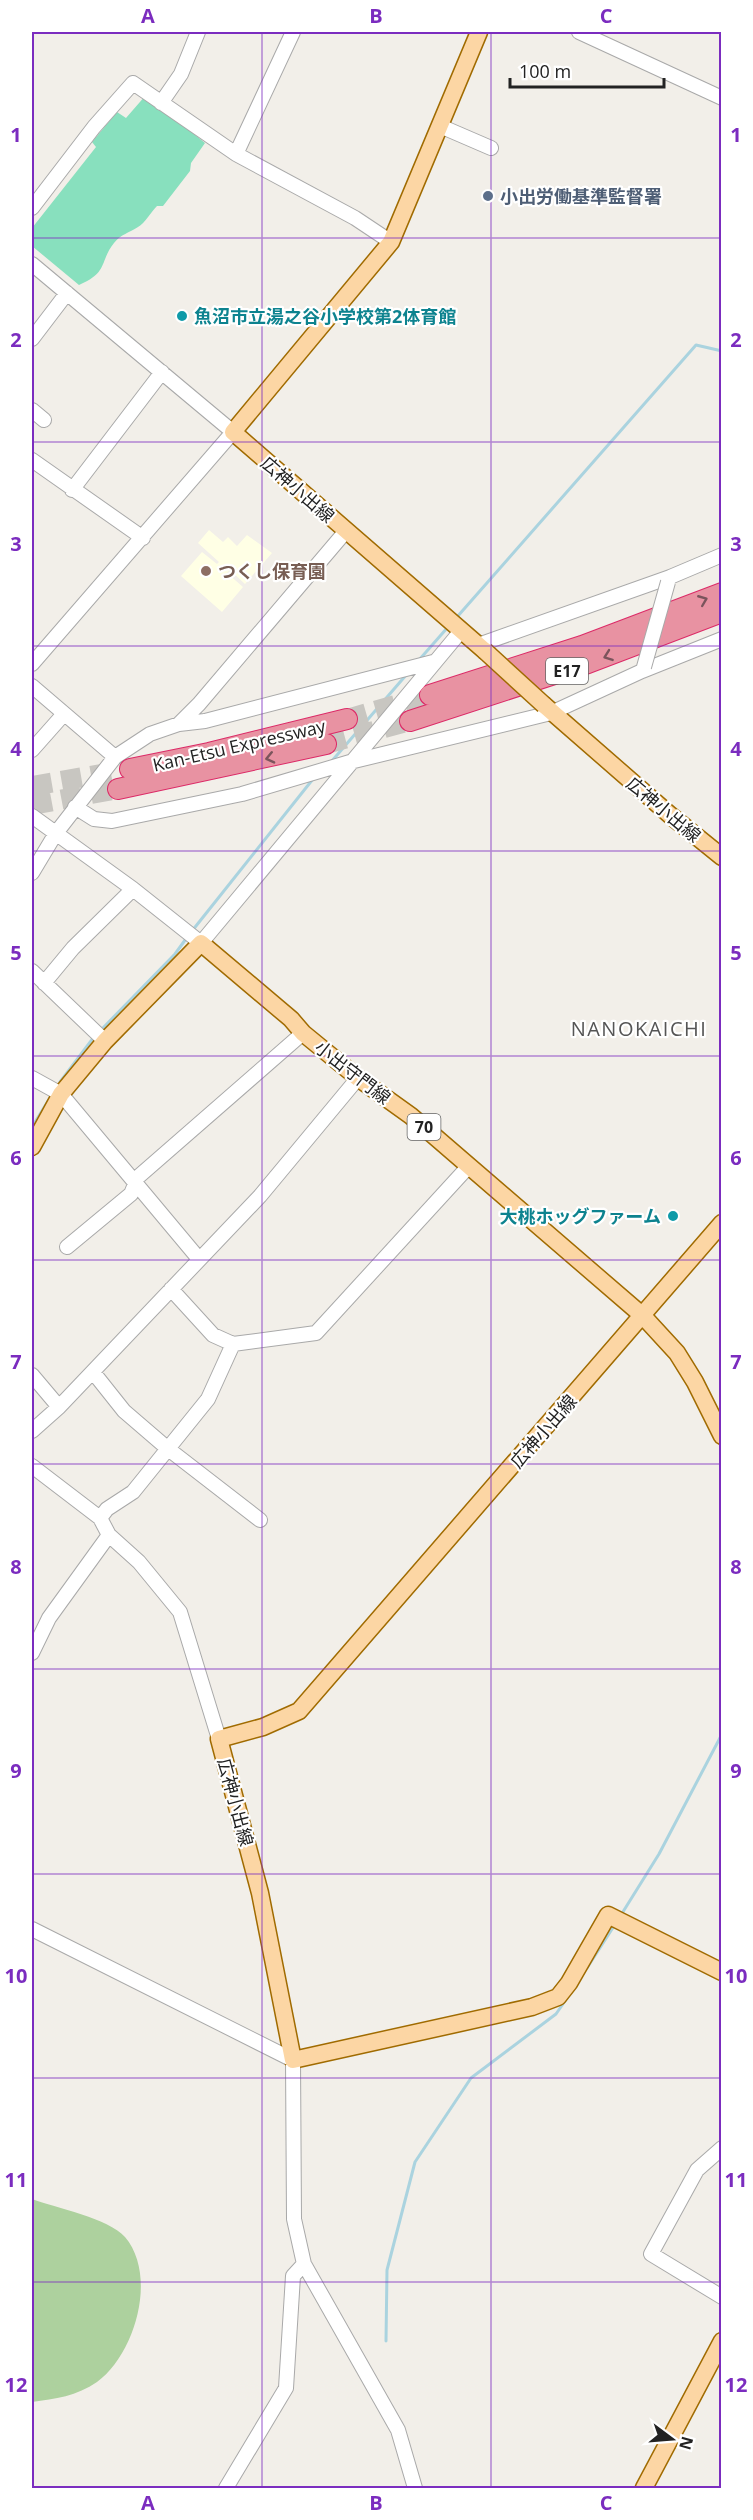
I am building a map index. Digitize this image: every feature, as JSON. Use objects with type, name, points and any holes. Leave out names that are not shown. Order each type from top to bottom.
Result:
[{"type":"highway","name":"E17","points":[[430,695],[582,646],[722,593]]},
{"type":"highway","name":"E17","points":[[410,721],[588,663],[722,612]]},
{"type":"highway","name":"Kan-Etsu Expressway","points":[[123,763],[209,753],[347,719]]},
{"type":"highway","name":"Kan-Etsu Expressway","points":[[118,789],[327,744]]},
{"type":"main road","points":[[233,432],[391,242],[479,32]]},
{"type":"main road","name":"広神小出線","points":[[233,432],[482,648],[548,709],[722,857]]},
{"type":"main road","points":[[32,1147],[61,1094],[105,1041],[201,943]]},
{"type":"main road","name":"小出守門線","points":[[201,943],[291,1020],[303,1033],[358,1078],[411,1116],[643,1316]]},
{"type":"main road","name":"広神小出線","points":[[293,2060],[260,1893],[219,1739],[263,1727],[299,1711],[722,1223]]},
{"type":"main road","name":"70","points":[[643,1316],[677,1353],[695,1382],[722,1436]]},
{"type":"main road","points":[[293,2060],[532,2007],[558,1997],[569,1983],[608,1915],[722,1972]]},
{"type":"main road","points":[[644,2488],[722,2341]]},
{"type":"street","points":[[161,103],[181,74],[198,32]]},
{"type":"street","points":[[236,154],[293,32]]},
{"type":"street","points":[[579,32],[722,98]]},
{"type":"street","points":[[32,208],[94,127],[133,84],[236,154],[355,218],[391,242]]},
{"type":"street","points":[[440,126],[490,148]]},
{"type":"street","points":[[32,264],[233,432],[32,664]]},
{"type":"street","points":[[32,339],[67,293]]},
{"type":"street","points":[[72,490],[162,372]]},
{"type":"street","points":[[32,410],[44,420]]},
{"type":"street","points":[[32,460],[143,538]]},
{"type":"street","points":[[179,724],[199,704],[346,531]]},
{"type":"street","points":[[482,648],[669,579],[722,555]]},
{"type":"street","points":[[643,669],[669,579]]},
{"type":"street","points":[[32,816],[133,889],[201,943],[461,631]]},
{"type":"street","points":[[75,807],[94,819],[112,821],[242,794],[350,762],[548,709],[722,639]]},
{"type":"street","points":[[32,873],[75,807],[123,763],[150,734],[179,724],[205,721],[433,662]]},
{"type":"street","points":[[32,686],[63,715],[123,763]]},
{"type":"street","points":[[32,750],[63,715]]},
{"type":"street","points":[[44,983],[73,948],[133,889]]},
{"type":"street","points":[[32,971],[105,1041]]},
{"type":"street","points":[[67,1247],[131,1194],[138,1178],[303,1033]]},
{"type":"street","points":[[32,1078],[61,1094],[199,1258]]},
{"type":"street","points":[[32,1431],[93,1372],[260,1196],[358,1078]]},
{"type":"street","points":[[171,1289],[213,1335],[233,1344],[316,1333],[468,1167]]},
{"type":"street","points":[[100,1518],[107,1509],[133,1492],[208,1399],[233,1344]]},
{"type":"street","points":[[93,1372],[124,1411],[167,1448],[260,1520]]},
{"type":"street","points":[[32,1376],[59,1407]]},
{"type":"street","points":[[32,1466],[100,1518],[109,1535],[139,1562],[180,1612],[219,1739]]},
{"type":"street","points":[[32,1653],[49,1618],[109,1535]]},
{"type":"street","points":[[32,1929],[293,2060],[294,2219],[304,2265],[399,2430],[415,2488]]},
{"type":"street","points":[[722,2148],[697,2170],[651,2254],[722,2297]]},
{"type":"street","points":[[226,2488],[286,2388],[293,2276],[304,2265]]},
{"type":"shaded area","name":"つくし保育園","points":[[209,530],[223,542],[228,537],[237,546],[247,535],[272,553],[245,584],[230,570],[227,573],[243,587],[222,612],[181,576],[202,552],[217,564],[219,562],[198,543]]},
{"type":"green space","points":[[146,95],[205,143],[191,163],[190,171],[163,206],[157,206],[141,225],[117,240],[95,276],[79,285],[32,246],[32,228],[96,147],[92,142],[117,112],[126,118]]},
{"type":"green space","points":[[32,2199],[81,2214],[117,2230],[125,2237],[135,2253],[140,2272],[141,2293],[138,2314],[122,2353],[97,2382],[74,2394],[32,2402]]},
{"type":"waterway","points":[[457,617],[696,345],[722,351]]},
{"type":"waterway","points":[[419,660],[448,627]]},
{"type":"waterway","points":[[331,762],[407,674]]},
{"type":"waterway","points":[[192,931],[313,779]]},
{"type":"waterway","points":[[101,1030],[175,954],[188,936]]},
{"type":"waterway","points":[[60,1082],[94,1037]]},
{"type":"waterway","points":[[32,1127],[53,1093]]},
{"type":"waterway","points":[[621,1915],[659,1854],[722,1734]]},
{"type":"waterway","points":[[587,1968],[614,1926]]},
{"type":"waterway","points":[[386,2341],[387,2270],[415,2162],[471,2078],[556,2014],[565,2001]]},
{"type":"tunnel","points":[[347,719],[430,695]]},
{"type":"tunnel","points":[[326,744],[410,721]]},
{"type":"tunnel","points":[[32,786],[130,769]]},
{"type":"tunnel","points":[[32,805],[118,789]]},
{"type":"place","name":"小出労働基準監督署","points":[[488,196]]},
{"type":"place","name":"魚沼市立湯之谷小学校第2体育館","points":[[182,316]]},
{"type":"place","name":"つくし保育園","points":[[206,571]]},
{"type":"place","name":"大桃ホッグファーム","points":[[673,1216]]},
{"type":"district","name":"NANOKAICHI","points":[[639,1028]]}]
